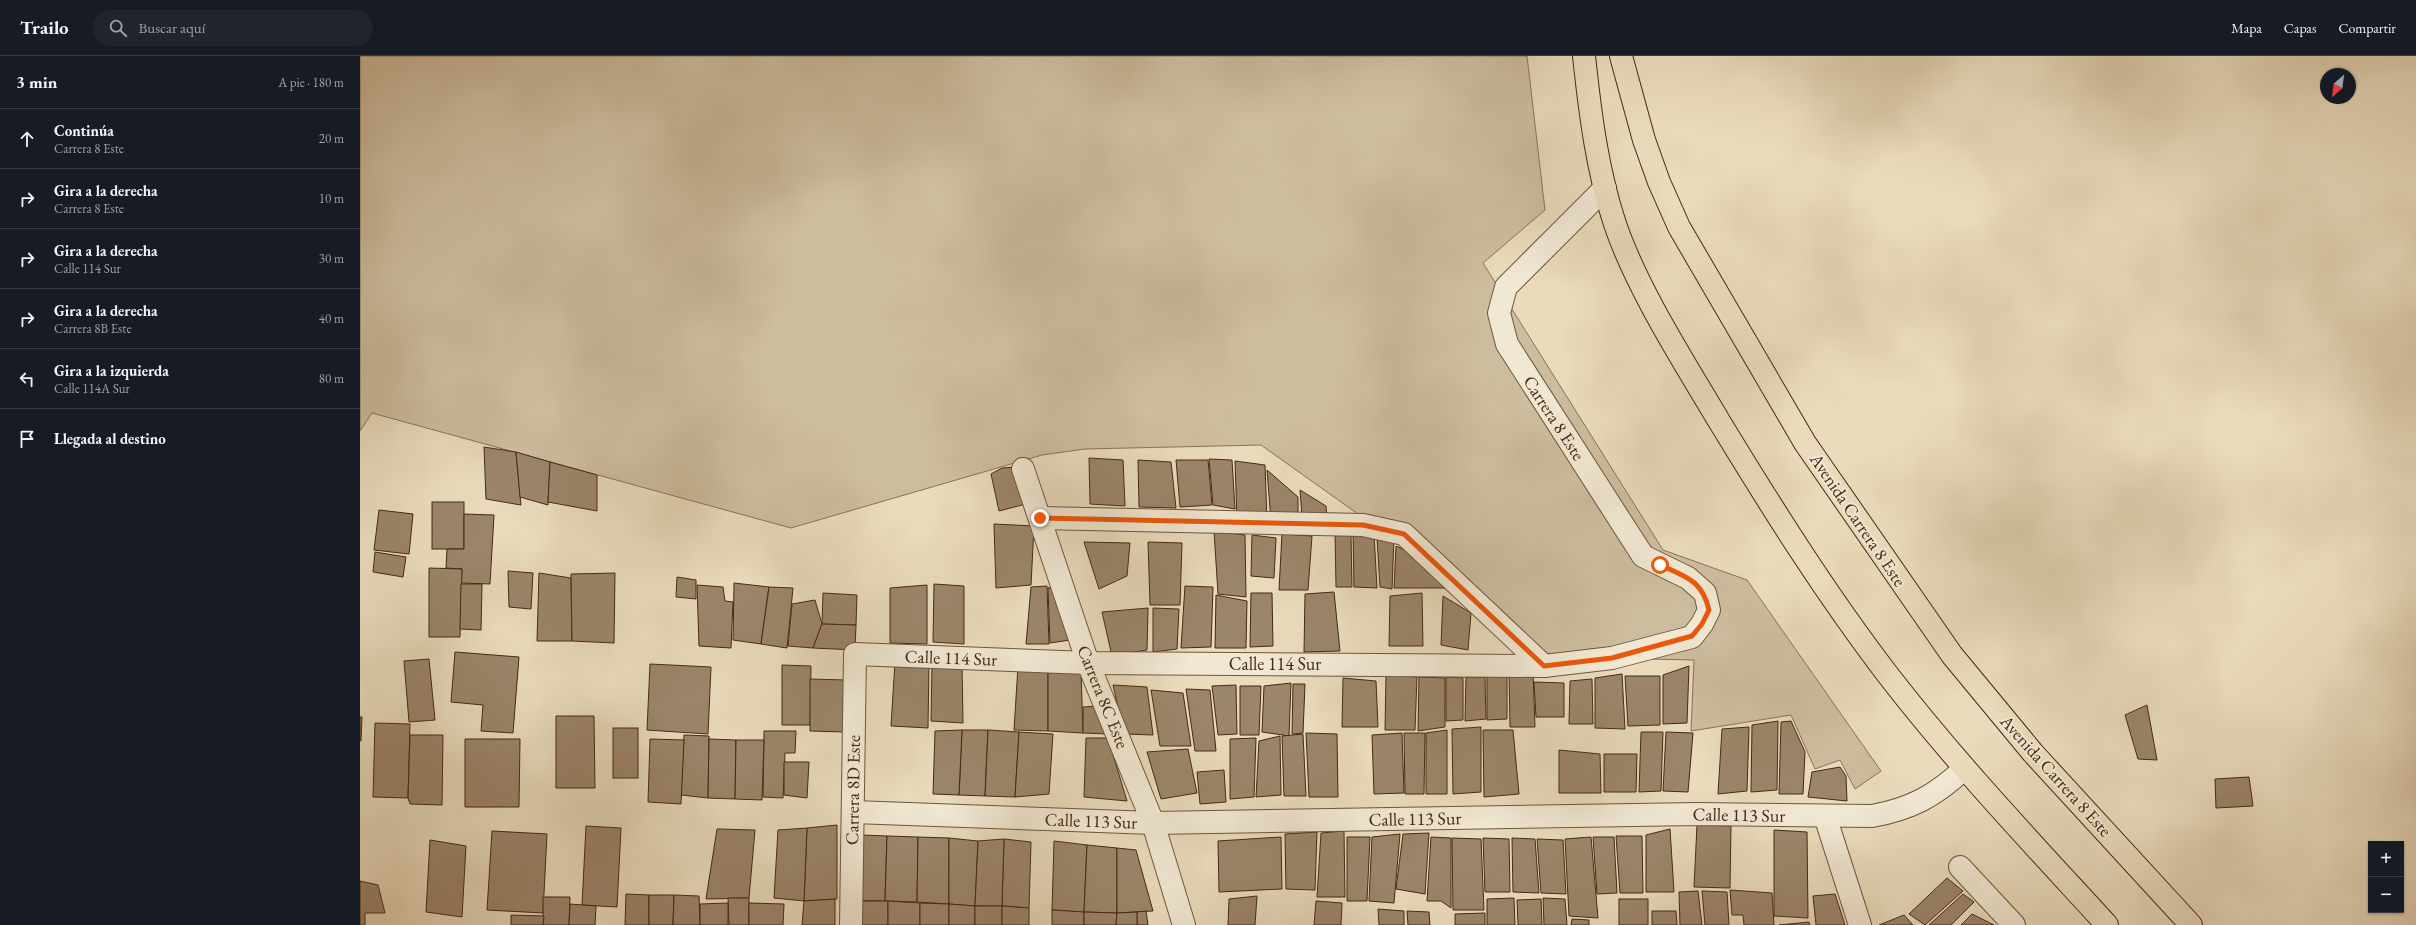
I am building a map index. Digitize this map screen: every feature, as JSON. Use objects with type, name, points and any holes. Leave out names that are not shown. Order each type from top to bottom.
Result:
[{"type":"highway","points":[[1584,56],[1597,154],[1615,224],[1629,258],[1653,305],[1781,523],[1829,594],[1888,674],[1964,769],[2106,925]]},
{"type":"highway","name":"Avenida Carrera 8 Este","points":[[1621,56],[1646,147],[1659,182],[1679,227],[1805,443],[1952,656],[2034,753],[2191,925]]},
{"type":"street","name":"Carrera 8 Este","points":[[1605,188],[1506,287],[1499,313],[1507,344],[1642,556],[1688,578],[1705,593],[1709,610],[1702,624],[1692,636]]},
{"type":"street","name":"Carrera 8C Este","points":[[1023,469],[1088,663],[1153,823],[1184,925]]},
{"type":"street","points":[[1040,518],[1363,525],[1404,534],[1544,666]]},
{"type":"street","name":"Calle 114 Sur","points":[[855,654],[1088,663],[1544,666],[1612,658],[1692,636]]},
{"type":"street","name":"Carrera 8D Este","points":[[850,925],[855,654]]},
{"type":"street","name":"Calle 113 Sur","points":[[853,812],[1153,823],[1697,814],[1872,816],[1899,811],[1925,799],[1947,784],[1964,769]]},
{"type":"street","points":[[1825,816],[1860,925]]},
{"type":"street","points":[[1960,866],[2014,925]]},
{"type":"shaded area","points":[[360,56],[1527,56],[1545,210],[1483,263],[1663,550],[1747,580],[1881,771],[1855,789],[1840,760],[1815,769],[1791,715],[1691,731],[1694,660],[1552,657],[1455,583],[1261,445],[1085,449],[1042,455],[791,528],[372,413],[360,431]]},
{"type":"building","points":[[484,447],[516,452],[521,505],[486,499]]},
{"type":"building","points":[[516,452],[550,462],[548,505],[520,497]]},
{"type":"building","points":[[1089,458],[1123,460],[1125,506],[1090,504]]},
{"type":"building","points":[[1209,459],[1232,460],[1235,509],[1213,505]]},
{"type":"building","points":[[1138,460],[1171,462],[1176,508],[1139,507]]},
{"type":"building","points":[[1176,460],[1208,460],[1212,505],[1180,507]]},
{"type":"building","points":[[1235,461],[1265,465],[1267,521],[1237,520]]},
{"type":"building","points":[[550,462],[597,475],[597,511],[548,502]]},
{"type":"building","points":[[1017,467],[1026,504],[999,511],[991,474],[1002,468]]},
{"type":"building","points":[[1267,470],[1298,497],[1298,522],[1271,521]]},
{"type":"building","points":[[1300,490],[1326,506],[1327,520],[1302,516]]},
{"type":"building","points":[[432,502],[464,502],[464,549],[432,549]]},
{"type":"building","points":[[379,510],[413,514],[409,554],[374,550]]},
{"type":"building","points":[[464,514],[494,515],[490,584],[461,583],[462,569],[446,568],[447,549],[464,549]]},
{"type":"building","points":[[994,524],[1034,526],[1031,585],[996,588]]},
{"type":"building","points":[[1214,531],[1245,535],[1246,597],[1218,594]]},
{"type":"building","points":[[1335,531],[1351,536],[1352,587],[1336,587]]},
{"type":"building","points":[[1353,531],[1374,534],[1377,588],[1354,587]]},
{"type":"building","points":[[1282,534],[1312,536],[1308,590],[1279,590]]},
{"type":"building","points":[[1252,535],[1276,538],[1274,578],[1251,576]]},
{"type":"building","points":[[1377,537],[1394,537],[1392,589],[1380,587]]},
{"type":"building","points":[[1084,542],[1130,543],[1127,576],[1099,589]]},
{"type":"building","points":[[1148,542],[1182,543],[1180,605],[1150,605]]},
{"type":"building","points":[[1396,546],[1407,551],[1446,588],[1394,588]]},
{"type":"building","points":[[375,552],[406,557],[403,577],[373,572]]},
{"type":"building","points":[[429,568],[462,569],[460,637],[429,637]]},
{"type":"building","points":[[508,571],[533,573],[531,609],[509,607]]},
{"type":"building","points":[[539,573],[571,578],[572,641],[537,641]]},
{"type":"building","points":[[615,573],[614,643],[572,641],[571,574]]},
{"type":"building","points":[[677,577],[696,580],[696,599],[676,597]]},
{"type":"building","points":[[734,583],[769,587],[761,644],[733,640]]},
{"type":"building","points":[[461,584],[482,584],[481,630],[460,629]]},
{"type":"building","points":[[934,584],[964,586],[964,644],[933,642]]},
{"type":"building","points":[[697,585],[723,587],[725,601],[733,602],[731,648],[699,646]]},
{"type":"building","points":[[927,585],[927,644],[890,643],[890,588]]},
{"type":"building","points":[[1047,586],[1049,644],[1026,644],[1031,587]]},
{"type":"building","points":[[1059,586],[1077,639],[1050,643],[1048,588]]},
{"type":"building","points":[[1185,586],[1213,587],[1211,647],[1181,648]]},
{"type":"building","points":[[769,587],[793,588],[787,648],[761,644]]},
{"type":"building","points":[[1334,592],[1340,651],[1304,652],[1305,594]]},
{"type":"building","points":[[823,593],[857,595],[856,625],[822,624]]},
{"type":"building","points":[[1251,593],[1272,593],[1273,646],[1250,647]]},
{"type":"building","points":[[1422,593],[1423,646],[1389,646],[1390,596]]},
{"type":"building","points":[[1216,595],[1247,601],[1246,648],[1215,648]]},
{"type":"building","points":[[1443,596],[1471,613],[1468,650],[1441,645]]},
{"type":"building","points":[[815,600],[822,624],[813,648],[788,646],[792,604]]},
{"type":"building","points":[[1148,608],[1147,650],[1112,656],[1102,612]]},
{"type":"building","points":[[1153,608],[1179,609],[1177,649],[1153,652]]},
{"type":"building","points":[[822,624],[856,625],[855,650],[813,648]]},
{"type":"building","points":[[455,652],[519,657],[513,733],[481,731],[483,705],[451,702]]},
{"type":"building","points":[[429,659],[435,720],[409,722],[404,661]]},
{"type":"building","points":[[895,662],[929,663],[928,728],[891,726]]},
{"type":"building","points":[[932,663],[962,664],[963,723],[931,721]]},
{"type":"building","points":[[650,664],[711,667],[708,734],[647,730]]},
{"type":"building","points":[[782,665],[811,666],[810,725],[782,725]]},
{"type":"building","points":[[1018,666],[1048,668],[1048,731],[1014,730]]},
{"type":"building","points":[[1689,666],[1687,723],[1663,724],[1663,675]]},
{"type":"building","points":[[1048,668],[1081,670],[1083,733],[1048,731]]},
{"type":"building","points":[[1509,671],[1533,671],[1535,727],[1510,727]]},
{"type":"building","points":[[1487,672],[1507,672],[1507,719],[1487,720]]},
{"type":"building","points":[[1622,674],[1625,729],[1595,728],[1595,678]]},
{"type":"building","points":[[1386,675],[1417,677],[1415,730],[1385,730]]},
{"type":"building","points":[[1625,676],[1660,676],[1660,725],[1628,726]]},
{"type":"building","points":[[1419,677],[1445,678],[1445,727],[1418,731]]},
{"type":"building","points":[[1446,677],[1463,678],[1463,720],[1446,721]]},
{"type":"building","points":[[1466,677],[1485,677],[1486,719],[1465,721]]},
{"type":"building","points":[[1343,678],[1376,681],[1378,727],[1342,727]]},
{"type":"building","points":[[810,679],[846,680],[845,732],[810,731]]},
{"type":"building","points":[[1592,679],[1593,724],[1569,724],[1570,681]]},
{"type":"building","points":[[1534,682],[1564,683],[1564,717],[1536,717]]},
{"type":"building","points":[[1291,683],[1289,736],[1262,732],[1264,686]]},
{"type":"building","points":[[1293,684],[1305,684],[1303,733],[1292,734]]},
{"type":"building","points":[[1113,685],[1147,687],[1153,735],[1124,734]]},
{"type":"building","points":[[1236,685],[1237,734],[1218,735],[1212,686]]},
{"type":"building","points":[[1240,686],[1261,686],[1259,735],[1240,735]]},
{"type":"building","points":[[1186,689],[1210,690],[1216,751],[1195,751]]},
{"type":"building","points":[[1151,690],[1183,693],[1191,746],[1160,746]]},
{"type":"building","points":[[2147,705],[2157,760],[2138,759],[2125,715]]},
{"type":"building","points":[[1099,706],[1107,734],[1083,733],[1083,707]]},
{"type":"building","points":[[556,716],[594,716],[595,788],[556,788]]},
{"type":"building","points":[[360,717],[362,717],[361,741],[360,741]]},
{"type":"building","points":[[1778,721],[1777,790],[1751,792],[1752,725]]},
{"type":"building","points":[[1791,721],[1805,752],[1803,794],[1779,794],[1781,722]]},
{"type":"building","points":[[375,723],[410,724],[408,798],[373,797]]},
{"type":"building","points":[[1481,727],[1481,792],[1453,794],[1452,729]]},
{"type":"building","points":[[1749,727],[1747,791],[1718,794],[1722,729]]},
{"type":"building","points":[[613,728],[638,728],[638,778],[613,778]]},
{"type":"building","points":[[962,730],[988,730],[985,796],[959,795]]},
{"type":"building","points":[[962,730],[959,795],[933,794],[935,731]]},
{"type":"building","points":[[988,730],[1019,732],[1015,797],[985,796]]},
{"type":"building","points":[[1447,730],[1447,794],[1426,794],[1426,733]]},
{"type":"building","points":[[1483,730],[1513,730],[1519,794],[1484,797]]},
{"type":"building","points":[[764,731],[796,731],[795,753],[785,753],[783,798],[763,797]]},
{"type":"building","points":[[1019,732],[1053,734],[1049,794],[1015,797]]},
{"type":"building","points":[[1641,732],[1663,732],[1661,791],[1639,792]]},
{"type":"building","points":[[1666,732],[1693,733],[1688,792],[1663,791]]},
{"type":"building","points":[[1306,733],[1337,734],[1338,797],[1309,797]]},
{"type":"building","points":[[1402,733],[1404,793],[1374,794],[1372,735]]},
{"type":"building","points":[[1404,733],[1425,733],[1424,794],[1405,794]]},
{"type":"building","points":[[1303,734],[1306,796],[1284,796],[1282,736]]},
{"type":"building","points":[[410,735],[443,735],[442,805],[410,804],[408,798]]},
{"type":"building","points":[[684,735],[709,736],[708,798],[681,795]]},
{"type":"building","points":[[1280,736],[1281,795],[1256,797],[1259,741]]},
{"type":"building","points":[[1086,738],[1108,738],[1127,801],[1084,797]]},
{"type":"building","points":[[1256,738],[1254,797],[1230,799],[1230,739]]},
{"type":"building","points":[[465,739],[520,739],[519,807],[465,807]]},
{"type":"building","points":[[650,739],[684,740],[681,804],[648,802]]},
{"type":"building","points":[[709,739],[736,740],[735,799],[708,798]]},
{"type":"building","points":[[736,740],[764,740],[762,800],[735,799]]},
{"type":"building","points":[[1188,749],[1197,793],[1161,799],[1147,752]]},
{"type":"building","points":[[1559,750],[1600,754],[1601,793],[1559,793]]},
{"type":"building","points":[[1604,754],[1637,754],[1636,792],[1604,792]]},
{"type":"building","points":[[784,762],[809,762],[807,798],[784,795]]},
{"type":"building","points":[[1840,767],[1846,776],[1847,801],[1808,797],[1812,772]]},
{"type":"building","points":[[1224,770],[1226,802],[1200,804],[1197,772]]},
{"type":"building","points":[[2249,777],[2253,806],[2216,808],[2215,779]]},
{"type":"building","points":[[837,825],[837,899],[804,901],[807,828]]},
{"type":"building","points":[[1697,825],[1731,826],[1730,888],[1694,887]]},
{"type":"building","points":[[586,826],[621,828],[617,907],[582,905]]},
{"type":"building","points":[[807,828],[804,901],[774,898],[778,830]]},
{"type":"building","points":[[717,829],[755,830],[749,898],[706,899]]},
{"type":"building","points":[[1670,829],[1674,892],[1646,892],[1646,835]]},
{"type":"building","points":[[1774,830],[1807,832],[1808,918],[1774,916]]},
{"type":"building","points":[[492,831],[547,834],[543,913],[487,910]]},
{"type":"building","points":[[1344,831],[1345,897],[1317,897],[1321,833]]},
{"type":"building","points":[[1317,832],[1315,890],[1286,889],[1285,834]]},
{"type":"building","points":[[1429,833],[1425,894],[1396,889],[1403,834]]},
{"type":"building","points":[[1400,834],[1394,903],[1369,901],[1372,837]]},
{"type":"building","points":[[861,835],[887,836],[885,901],[859,901]]},
{"type":"building","points":[[887,836],[918,837],[917,902],[885,901]]},
{"type":"building","points":[[1616,836],[1642,836],[1643,893],[1620,893]]},
{"type":"building","points":[[918,837],[949,838],[949,904],[917,902]]},
{"type":"building","points":[[1281,837],[1282,889],[1219,892],[1218,841]]},
{"type":"building","points":[[1347,837],[1370,837],[1367,901],[1347,901]]},
{"type":"building","points":[[1431,837],[1451,838],[1451,908],[1441,901],[1427,901]]},
{"type":"building","points":[[1591,837],[1598,918],[1569,916],[1565,839]]},
{"type":"building","points":[[1593,837],[1614,837],[1617,893],[1597,894]]},
{"type":"building","points":[[949,838],[978,841],[975,906],[949,904]]},
{"type":"building","points":[[1452,838],[1481,839],[1484,910],[1453,910]]},
{"type":"building","points":[[1483,838],[1509,839],[1510,892],[1485,892]]},
{"type":"building","points":[[1512,838],[1535,839],[1539,893],[1513,892]]},
{"type":"building","points":[[1004,839],[1031,842],[1029,908],[1002,906]]},
{"type":"building","points":[[1004,839],[1002,906],[975,906],[978,841]]},
{"type":"building","points":[[1537,839],[1563,840],[1566,894],[1541,893]]},
{"type":"building","points":[[430,840],[466,846],[462,917],[426,912]]},
{"type":"building","points":[[1054,841],[1087,845],[1084,912],[1052,910]]},
{"type":"building","points":[[1087,845],[1117,848],[1117,913],[1084,912]]},
{"type":"building","points":[[1117,848],[1136,850],[1153,911],[1117,913]]},
{"type":"building","points":[[1947,878],[1963,891],[1925,925],[1909,914]]},
{"type":"building","points":[[360,881],[378,885],[385,913],[365,913],[365,925],[360,925]]},
{"type":"building","points":[[1730,890],[1772,893],[1774,925],[1744,925],[1743,915],[1732,915]]},
{"type":"building","points":[[1698,891],[1702,925],[1680,925],[1679,892]]},
{"type":"building","points":[[1702,891],[1727,892],[1729,925],[1705,925]]},
{"type":"building","points":[[626,894],[649,895],[649,925],[625,925]]},
{"type":"building","points":[[1835,894],[1845,925],[1816,925],[1813,896]]},
{"type":"building","points":[[1963,894],[1974,902],[1951,925],[1929,925]]},
{"type":"building","points":[[649,895],[674,895],[673,925],[649,925]]},
{"type":"building","points":[[674,895],[699,896],[700,925],[673,925]]},
{"type":"building","points":[[1257,896],[1255,925],[1228,925],[1229,899]]},
{"type":"building","points":[[543,897],[570,897],[569,925],[543,925]]},
{"type":"building","points":[[728,898],[749,898],[749,925],[729,925]]},
{"type":"building","points":[[1514,898],[1515,925],[1487,925],[1487,899]]},
{"type":"building","points":[[1543,898],[1565,899],[1567,925],[1544,925]]},
{"type":"building","points":[[835,899],[835,925],[802,925],[804,901]]},
{"type":"building","points":[[1541,899],[1542,925],[1518,925],[1517,900]]},
{"type":"building","points":[[1619,899],[1648,899],[1648,925],[1619,925]]},
{"type":"building","points":[[859,901],[888,901],[888,925],[858,925]]},
{"type":"building","points":[[888,901],[920,903],[920,925],[888,925]]},
{"type":"building","points":[[1316,901],[1342,903],[1341,925],[1314,925]]},
{"type":"building","points":[[728,903],[728,925],[700,925],[700,904]]},
{"type":"building","points":[[749,903],[784,904],[783,925],[749,925]]},
{"type":"building","points":[[920,903],[949,904],[949,925],[920,925]]},
{"type":"building","points":[[570,904],[596,906],[595,925],[569,925]]},
{"type":"building","points":[[949,904],[975,906],[975,925],[949,925]]},
{"type":"building","points":[[975,906],[1002,906],[1002,925],[975,925]]},
{"type":"building","points":[[1002,906],[1029,908],[1029,925],[1002,925]]},
{"type":"building","points":[[1378,909],[1404,911],[1404,925],[1379,925]]},
{"type":"building","points":[[1052,910],[1084,912],[1084,925],[1052,925]]},
{"type":"building","points":[[1146,911],[1148,925],[1137,925],[1137,912]]},
{"type":"building","points":[[1407,911],[1429,912],[1430,925],[1408,925]]},
{"type":"building","points":[[1652,911],[1676,911],[1677,925],[1652,925]]},
{"type":"building","points":[[1084,912],[1117,913],[1116,925],[1084,925]]},
{"type":"building","points":[[1137,912],[1137,925],[1116,925],[1117,913]]},
{"type":"building","points":[[1485,913],[1485,925],[1455,925],[1455,914]]},
{"type":"building","points":[[1972,914],[1994,925],[1961,925]]},
{"type":"building","points":[[511,915],[544,916],[543,925],[511,925]]},
{"type":"building","points":[[1904,915],[1913,925],[1879,925]]},
{"type":"building","points":[[1572,919],[1589,920],[1589,925],[1571,925]]},
{"type":"building","points":[[1809,922],[1810,925],[1779,925]]},
{"type":"route","points":[[1040,518],[1363,525],[1404,534],[1544,666],[1612,658],[1692,636],[1702,624],[1709,610],[1705,593],[1688,578],[1660,565]]}]
